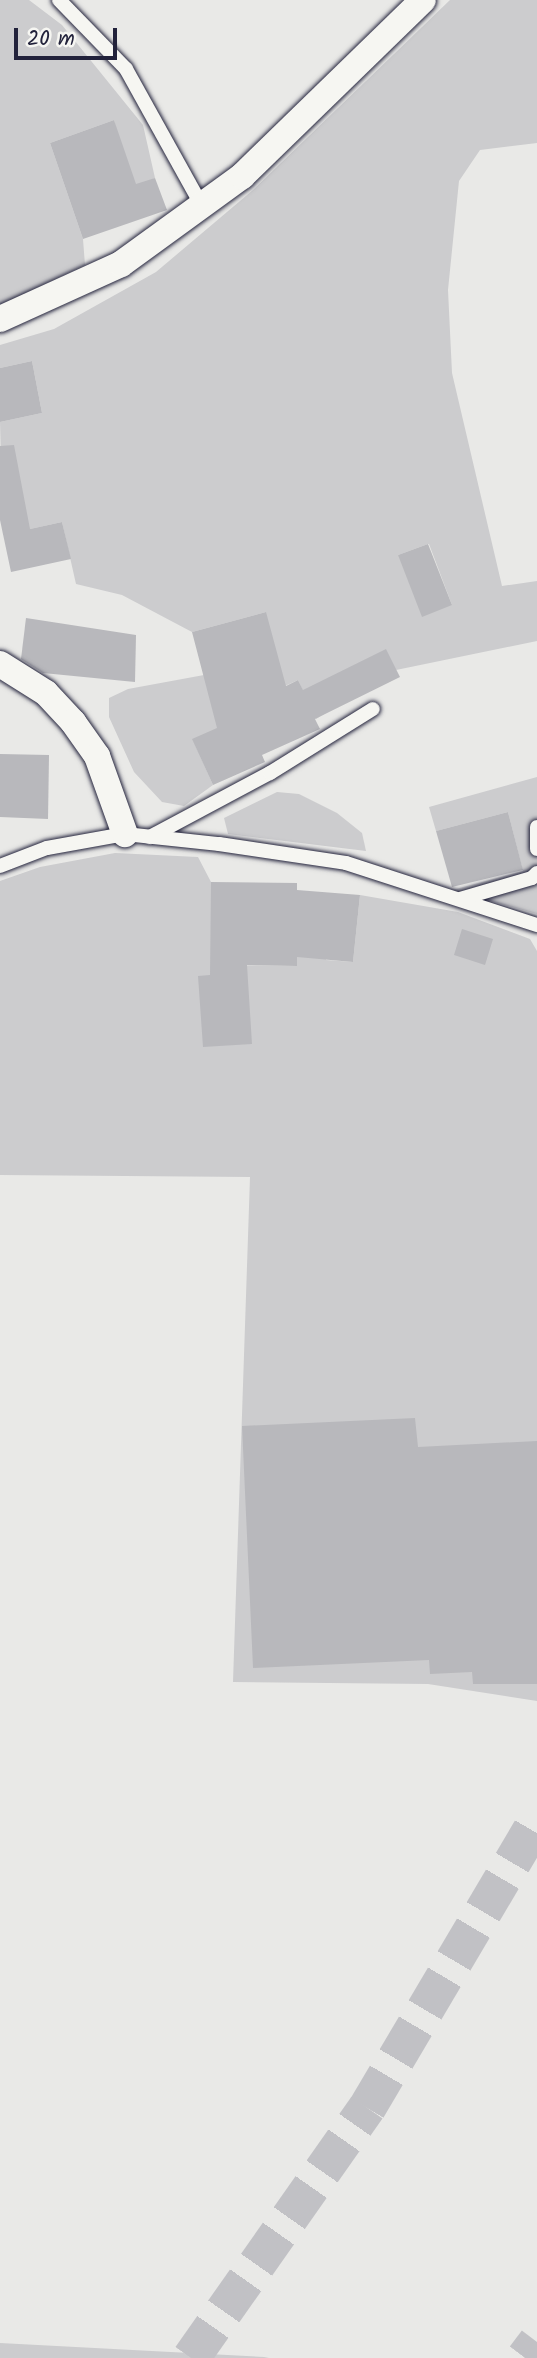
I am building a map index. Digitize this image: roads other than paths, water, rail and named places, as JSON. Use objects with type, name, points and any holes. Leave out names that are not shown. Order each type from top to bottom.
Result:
[{"type":"street","points":[[0,319],[121,264],[242,176],[423,0]]},
{"type":"street","points":[[0,664],[46,693],[73,722],[97,756],[138,835]]},
{"type":"lane","points":[[58,0],[127,69],[202,206]]},
{"type":"lane","points":[[138,835],[270,773],[373,709]]},
{"type":"lane","points":[[537,827],[537,849]]},
{"type":"lane","points":[[0,866],[47,848],[138,835],[346,863],[537,925]]},
{"type":"lane","points":[[460,899],[532,878],[537,873]]},
{"type":"tunnel","points":[[191,2358],[367,2108],[537,1820]]},
{"type":"tunnel","points":[[525,2358],[537,2342]]}]
